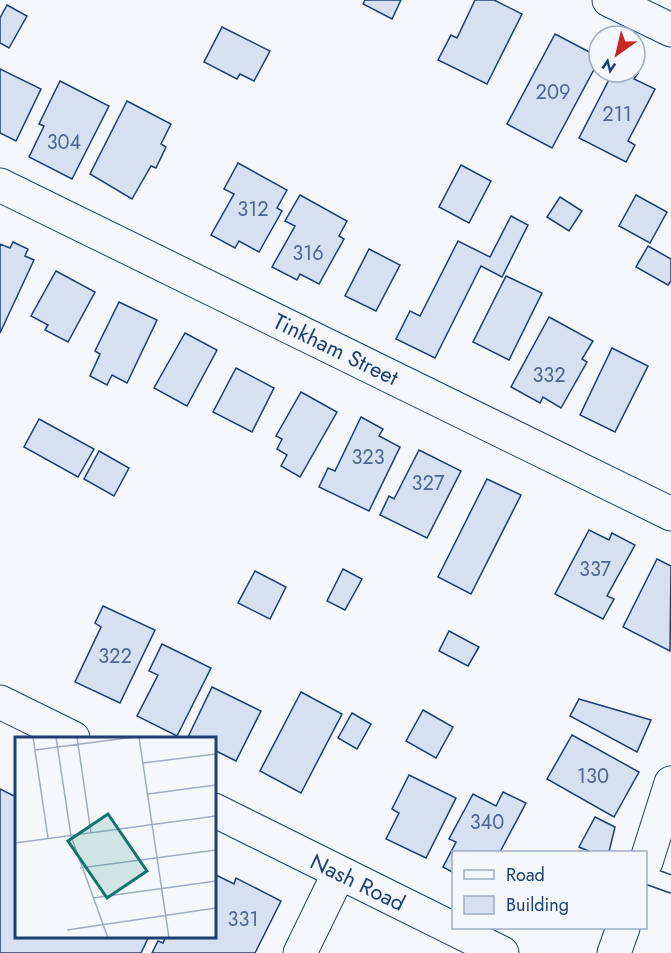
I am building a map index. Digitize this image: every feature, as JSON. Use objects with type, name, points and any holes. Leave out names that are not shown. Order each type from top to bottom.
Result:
[{"type":"street","points":[[609,0],[671,30]]},
{"type":"street","name":"Tinkham Street","points":[[0,185],[671,514]]},
{"type":"street","points":[[0,702],[71,737]]},
{"type":"street","points":[[647,856],[671,786]]},
{"type":"street","name":"Nash Road","points":[[216,811],[452,928]]},
{"type":"street","points":[[300,953],[339,873]]},
{"type":"street","name":"Nash Road","points":[[453,929],[502,953]]},
{"type":"street","points":[[614,953],[622,929]]},
{"type":"lane","points":[[647,876],[671,884]]},
{"type":"building","points":[[365,0],[401,0],[392,19],[363,4]]},
{"type":"building","points":[[475,0],[494,0],[522,14],[487,84],[438,60],[451,35],[457,38]]},
{"type":"building","points":[[7,5],[27,16],[9,48],[0,43],[0,18]]},
{"type":"building","points":[[222,27],[270,51],[254,81],[240,74],[237,79],[204,62]]},
{"type":"building","points":[[555,34],[587,51],[587,82],[552,148],[507,124]]},
{"type":"building","points":[[0,69],[41,89],[16,141],[0,133]]},
{"type":"building","points":[[60,81],[109,106],[72,179],[29,157],[44,126],[39,124]]},
{"type":"building","points":[[607,84],[644,84],[655,89],[628,141],[635,145],[626,162],[579,138]]},
{"type":"building","points":[[127,101],[171,124],[161,144],[166,147],[156,168],[151,166],[132,199],[90,174]]},
{"type":"building","points":[[238,163],[287,190],[277,208],[282,211],[259,252],[239,241],[235,248],[211,235],[234,194],[224,189]]},
{"type":"building","points":[[461,165],[491,181],[469,223],[439,207]]},
{"type":"building","points":[[300,195],[347,221],[339,236],[344,239],[319,284],[300,274],[297,280],[272,267],[295,226],[285,221]]},
{"type":"building","points":[[636,195],[667,212],[650,243],[619,226]]},
{"type":"building","points":[[560,197],[582,211],[569,231],[547,217]]},
{"type":"building","points":[[511,216],[528,225],[502,277],[481,266],[435,358],[396,339],[410,311],[420,316],[458,241],[490,257]]},
{"type":"building","points":[[13,242],[28,249],[25,256],[34,260],[0,333],[0,244],[10,248]]},
{"type":"building","points":[[648,246],[671,259],[671,281],[668,285],[636,267]]},
{"type":"building","points":[[369,249],[400,265],[376,311],[345,296]]},
{"type":"building","points":[[56,271],[95,292],[68,342],[45,330],[48,325],[31,316]]},
{"type":"building","points":[[506,276],[542,293],[509,360],[473,342]]},
{"type":"building","points":[[119,302],[157,320],[127,383],[112,375],[107,385],[90,376],[100,354],[95,351]]},
{"type":"building","points":[[549,317],[593,341],[582,359],[587,362],[561,408],[543,397],[540,403],[511,387]]},
{"type":"building","points":[[185,333],[217,350],[187,406],[154,388]]},
{"type":"building","points":[[612,348],[648,366],[615,432],[580,415]]},
{"type":"building","points":[[236,368],[274,388],[252,432],[213,412]]},
{"type":"building","points":[[301,392],[337,412],[300,477],[281,466],[287,455],[277,449],[282,439],[276,436]]},
{"type":"building","points":[[361,417],[383,429],[379,436],[400,447],[369,511],[319,487],[328,468],[335,471]]},
{"type":"building","points":[[39,419],[94,449],[78,477],[24,447]]},
{"type":"building","points":[[419,450],[461,471],[427,538],[380,515],[389,496],[394,499]]},
{"type":"building","points":[[99,451],[129,468],[114,496],[84,479]]},
{"type":"building","points":[[487,479],[521,495],[471,594],[438,577]]},
{"type":"building","points":[[589,530],[609,540],[612,533],[635,545],[607,596],[614,599],[603,619],[555,594]]},
{"type":"building","points":[[657,559],[671,566],[670,651],[623,627]]},
{"type":"building","points":[[343,569],[362,579],[345,610],[327,601]]},
{"type":"building","points":[[255,571],[286,587],[270,619],[238,603]]},
{"type":"building","points":[[103,606],[155,630],[120,703],[75,682],[101,627],[95,623]]},
{"type":"building","points":[[449,631],[479,647],[468,666],[439,651]]},
{"type":"building","points":[[162,644],[211,668],[177,736],[137,716],[158,675],[149,671]]},
{"type":"building","points":[[212,687],[261,711],[236,761],[216,751],[216,737],[188,737]]},
{"type":"building","points":[[301,692],[342,714],[301,793],[260,771]]},
{"type":"building","points":[[579,699],[651,720],[637,752],[570,716]]},
{"type":"building","points":[[423,710],[453,727],[436,758],[406,741]]},
{"type":"building","points":[[352,713],[371,724],[357,749],[338,738]]},
{"type":"building","points":[[572,735],[639,772],[614,817],[547,779]]},
{"type":"building","points":[[409,775],[456,798],[426,858],[386,839],[399,813],[392,809]]},
{"type":"building","points":[[0,789],[15,796],[15,938],[148,938],[141,953],[0,953]]},
{"type":"building","points":[[503,792],[526,803],[501,851],[452,851],[452,872],[443,867],[456,842],[449,839],[473,794],[496,806]]},
{"type":"building","points":[[595,817],[615,827],[609,851],[589,851],[579,847]]},
{"type":"building","points":[[216,875],[234,884],[236,878],[281,901],[255,953],[152,953],[158,941],[163,943],[165,938],[216,938]]}]
